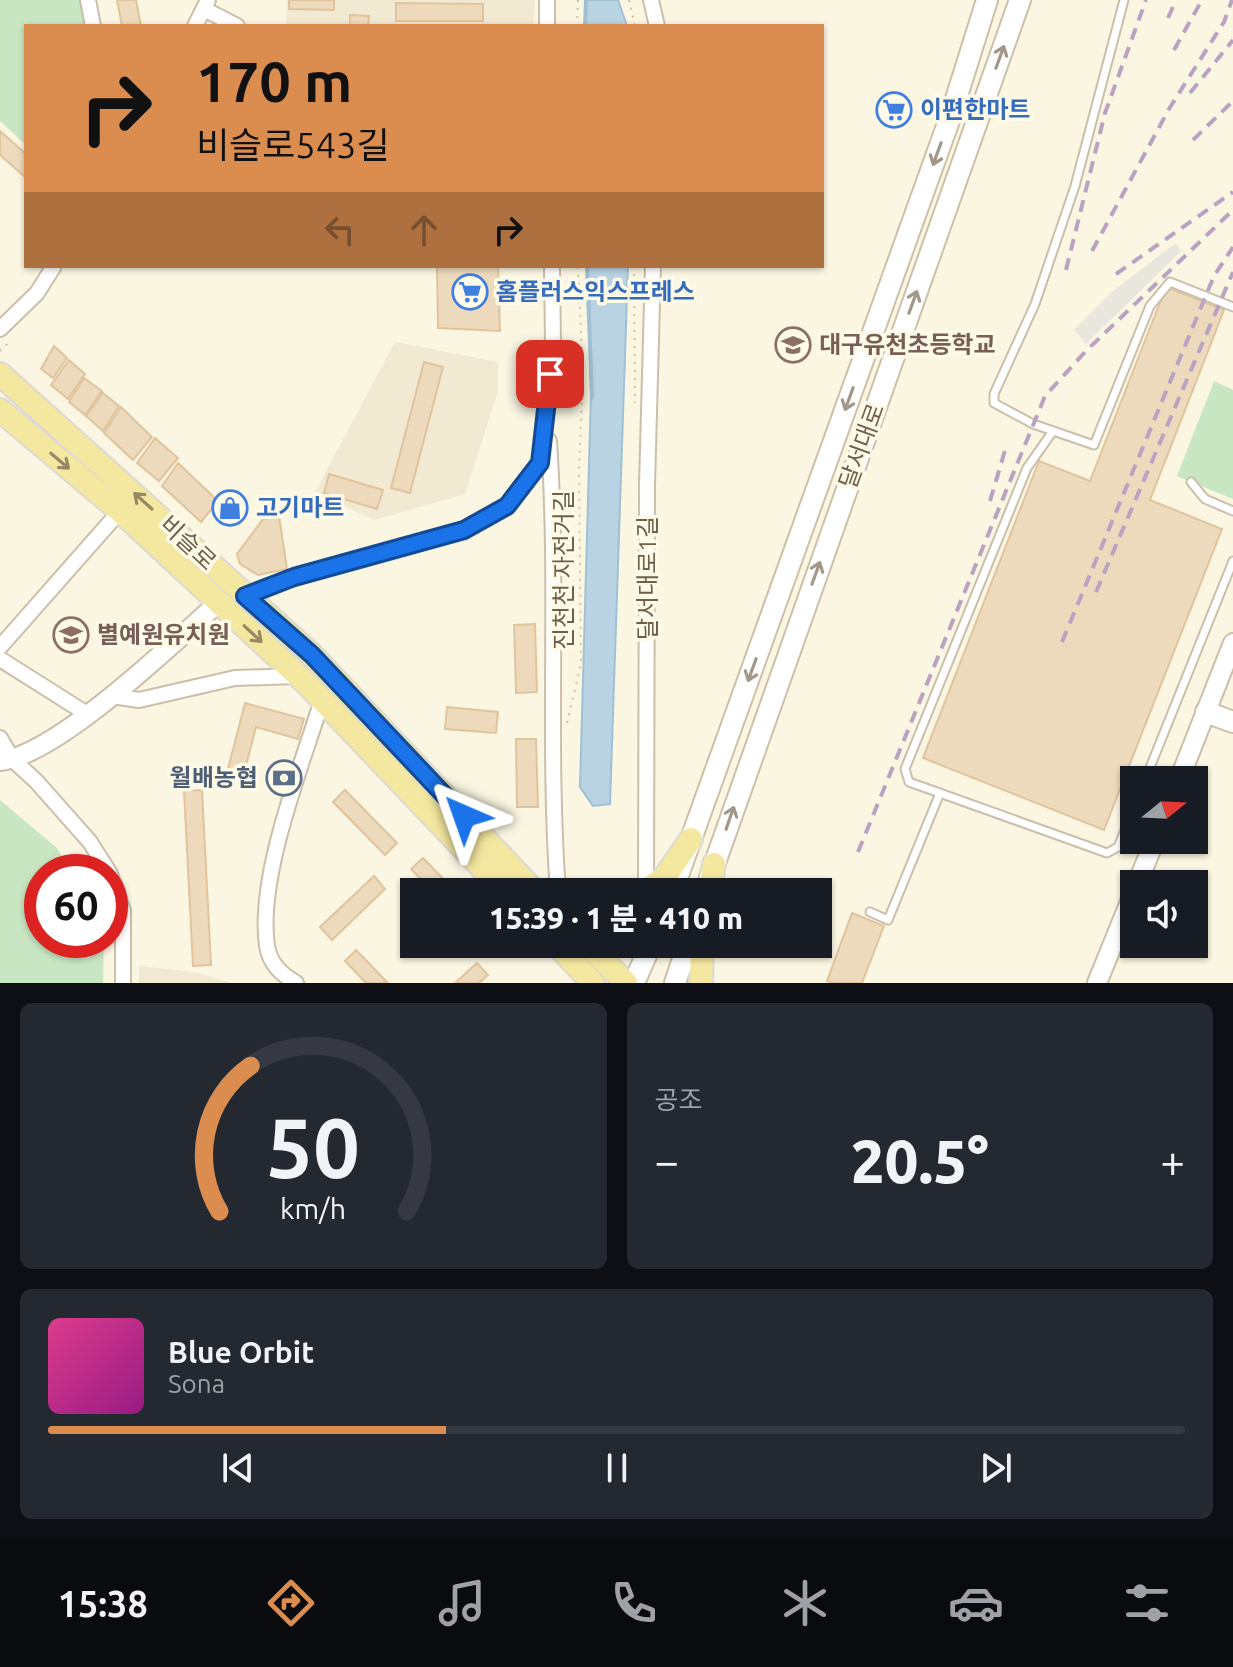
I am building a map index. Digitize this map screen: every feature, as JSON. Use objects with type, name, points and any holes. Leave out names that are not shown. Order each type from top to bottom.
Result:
[{"type":"main road","name":"달서대로","points":[[677,878],[951,115],[987,0]]},
{"type":"main road","name":"달서대로","points":[[714,864],[1020,0]]},
{"type":"main road","name":"비슬로","points":[[0,374],[312,655],[507,878]]},
{"type":"main road","name":"비슬로","points":[[0,410],[120,511],[297,676],[506,878]]},
{"type":"main road","points":[[1206,712],[1233,722]]},
{"type":"main road","points":[[664,878],[691,839]]},
{"type":"main road","points":[[711,878],[714,864]]},
{"type":"main road","points":[[568,983],[570,958]]},
{"type":"main road","points":[[577,958],[593,983]]},
{"type":"main road","points":[[587,958],[626,983]]},
{"type":"main road","points":[[634,983],[645,958]]},
{"type":"main road","points":[[675,983],[683,958]]},
{"type":"main road","points":[[701,983],[702,958]]},
{"type":"street","points":[[88,0],[93,24]]},
{"type":"street","points":[[547,0],[547,24]]},
{"type":"street","points":[[651,0],[657,24]]},
{"type":"street","points":[[196,24],[206,4],[234,24]]},
{"type":"street","points":[[0,329],[37,293],[53,268]]},
{"type":"street","points":[[245,596],[294,577],[464,530],[507,506],[540,463],[553,344],[552,268]]},
{"type":"street","name":"달서대로1길","points":[[645,878],[647,485],[653,268]]},
{"type":"street","points":[[546,405],[554,493],[552,700],[557,878]]},
{"type":"street","points":[[0,647],[120,511]]},
{"type":"street","points":[[6,760],[87,714],[112,696],[218,603]]},
{"type":"street","points":[[1185,766],[1233,643]]},
{"type":"street","points":[[0,659],[87,714]]},
{"type":"street","points":[[112,696],[139,700],[235,678],[297,676]]},
{"type":"street","points":[[296,983],[278,972],[267,948],[265,902],[322,700]]},
{"type":"street","points":[[0,738],[6,760],[36,781],[98,854]]},
{"type":"street","points":[[1097,983],[1120,926]]},
{"type":"street","points":[[123,958],[123,983]]},
{"type":"lane","points":[[1124,0],[1075,186],[1035,304],[994,394],[994,403],[1004,411],[1094,445],[1150,306],[1170,282],[1233,307]]},
{"type":"lane","points":[[1053,431],[1027,468],[905,769],[909,782],[1107,853],[1118,847],[1120,842]]},
{"type":"lane","points":[[1191,482],[1192,488],[1205,499],[1233,511]]},
{"type":"lane","points":[[1151,766],[1233,561]]},
{"type":"lane","points":[[870,912],[888,920],[940,793]]},
{"type":"path","points":[[577,24],[578,0]]},
{"type":"path","points":[[629,0],[635,24]]},
{"type":"path","name":"진천천 자전거길","points":[[565,729],[581,664],[579,469],[583,376],[578,268]]},
{"type":"path","points":[[0,351],[8,343]]},
{"type":"shaded area","points":[[287,0],[535,0],[533,24],[286,24]]},
{"type":"shaded area","points":[[1176,243],[1181,251],[1086,344],[1074,330],[1114,290]]},
{"type":"shaded area","points":[[395,342],[498,362],[498,391],[465,494],[374,520],[315,492]]},
{"type":"shaded area","points":[[139,966],[194,972],[231,983],[139,983]]},
{"type":"green space","points":[[0,0],[87,0],[92,24],[24,24],[24,143],[0,121]]},
{"type":"green space","points":[[1214,381],[1233,390],[1233,499],[1177,476]]},
{"type":"green space","points":[[0,800],[60,854],[24,854],[24,958],[104,958],[103,983],[0,983]]},
{"type":"water","points":[[586,0],[618,0],[626,24],[585,24]]},
{"type":"water","points":[[587,268],[628,268],[610,804],[593,806],[580,787],[591,393]]},
{"type":"building","points":[[117,0],[136,0],[141,24],[122,24]]},
{"type":"building","points":[[289,0],[334,0],[334,10],[289,9]]},
{"type":"building","points":[[396,3],[483,4],[483,21],[396,21]]},
{"type":"building","points":[[350,15],[369,16],[368,24],[350,24]]},
{"type":"building","points":[[0,131],[24,152],[24,176],[0,155]]},
{"type":"building","points":[[437,268],[498,268],[500,331],[438,328]]},
{"type":"building","points":[[1166,287],[1224,310],[1150,500],[1222,529],[1129,766],[1120,766],[1120,789],[1104,830],[923,758],[1039,461],[1090,481]]},
{"type":"building","points":[[54,346],[67,358],[53,378],[41,369]]},
{"type":"building","points":[[69,360],[85,374],[68,399],[51,385]]},
{"type":"building","points":[[424,362],[443,367],[410,493],[391,488]]},
{"type":"building","points":[[84,378],[102,391],[85,415],[69,402]]},
{"type":"building","points":[[103,393],[119,406],[103,431],[86,416]]},
{"type":"building","points":[[121,407],[152,437],[133,460],[104,433]]},
{"type":"building","points":[[155,438],[178,458],[159,481],[137,463]]},
{"type":"building","points":[[178,463],[218,501],[201,522],[162,486]]},
{"type":"building","points":[[329,474],[383,490],[377,509],[324,493]]},
{"type":"building","points":[[228,492],[242,505],[229,522],[216,510]]},
{"type":"building","points":[[279,516],[287,569],[258,575],[240,564],[237,554],[263,519]]},
{"type":"building","points":[[535,624],[537,692],[516,693],[514,625]]},
{"type":"building","points":[[245,703],[304,719],[298,739],[256,727],[243,777],[227,773]]},
{"type":"building","points":[[447,707],[498,712],[496,733],[445,729]]},
{"type":"building","points":[[516,739],[536,739],[538,807],[517,807]]},
{"type":"building","points":[[202,790],[211,965],[193,966],[184,791]]},
{"type":"building","points":[[345,790],[397,843],[385,855],[333,802]]},
{"type":"building","points":[[423,858],[442,878],[420,878],[411,869]]},
{"type":"building","points":[[374,876],[385,889],[332,940],[320,927]]},
{"type":"building","points":[[852,913],[884,926],[862,983],[833,983],[827,981]]},
{"type":"building","points":[[356,950],[388,983],[366,983],[345,961]]},
{"type":"building","points":[[477,963],[488,975],[479,983],[455,983]]},
{"type":"waterway","points":[[585,24],[586,0]]},
{"type":"waterway","points":[[587,268],[592,397]]},
{"type":"railway","points":[[1066,270],[1105,113],[1146,0]]},
{"type":"railway","points":[[1168,18],[1176,0]]},
{"type":"railway","points":[[1174,50],[1202,0]]},
{"type":"railway","points":[[1092,251],[1169,109],[1224,22],[1232,0]]},
{"type":"railway","points":[[1190,93],[1233,40]]},
{"type":"railway","points":[[1193,140],[1233,101]]},
{"type":"railway","points":[[1116,274],[1233,192]]},
{"type":"railway","points":[[858,852],[1045,396],[1085,352],[1233,210]]},
{"type":"railway","points":[[1062,642],[1214,276],[1233,247]]},
{"type":"railway","points":[[1096,592],[1233,272]]},
{"type":"railway","points":[[990,501],[1006,447]]},
{"type":"place","name":"이편한마트","points":[[894,110]]},
{"type":"place","name":"홈플러스익스프레스","points":[[470,292]]},
{"type":"place","name":"대구유천초등학교","points":[[793,345]]},
{"type":"place","name":"고기마트","points":[[230,508]]},
{"type":"place","name":"별예원유치원","points":[[71,635]]},
{"type":"place","name":"월배농협","points":[[284,778]]},
{"type":"route","points":[[464,816],[312,655],[245,596],[294,577],[464,530],[507,506],[540,463],[550,374]]}]
